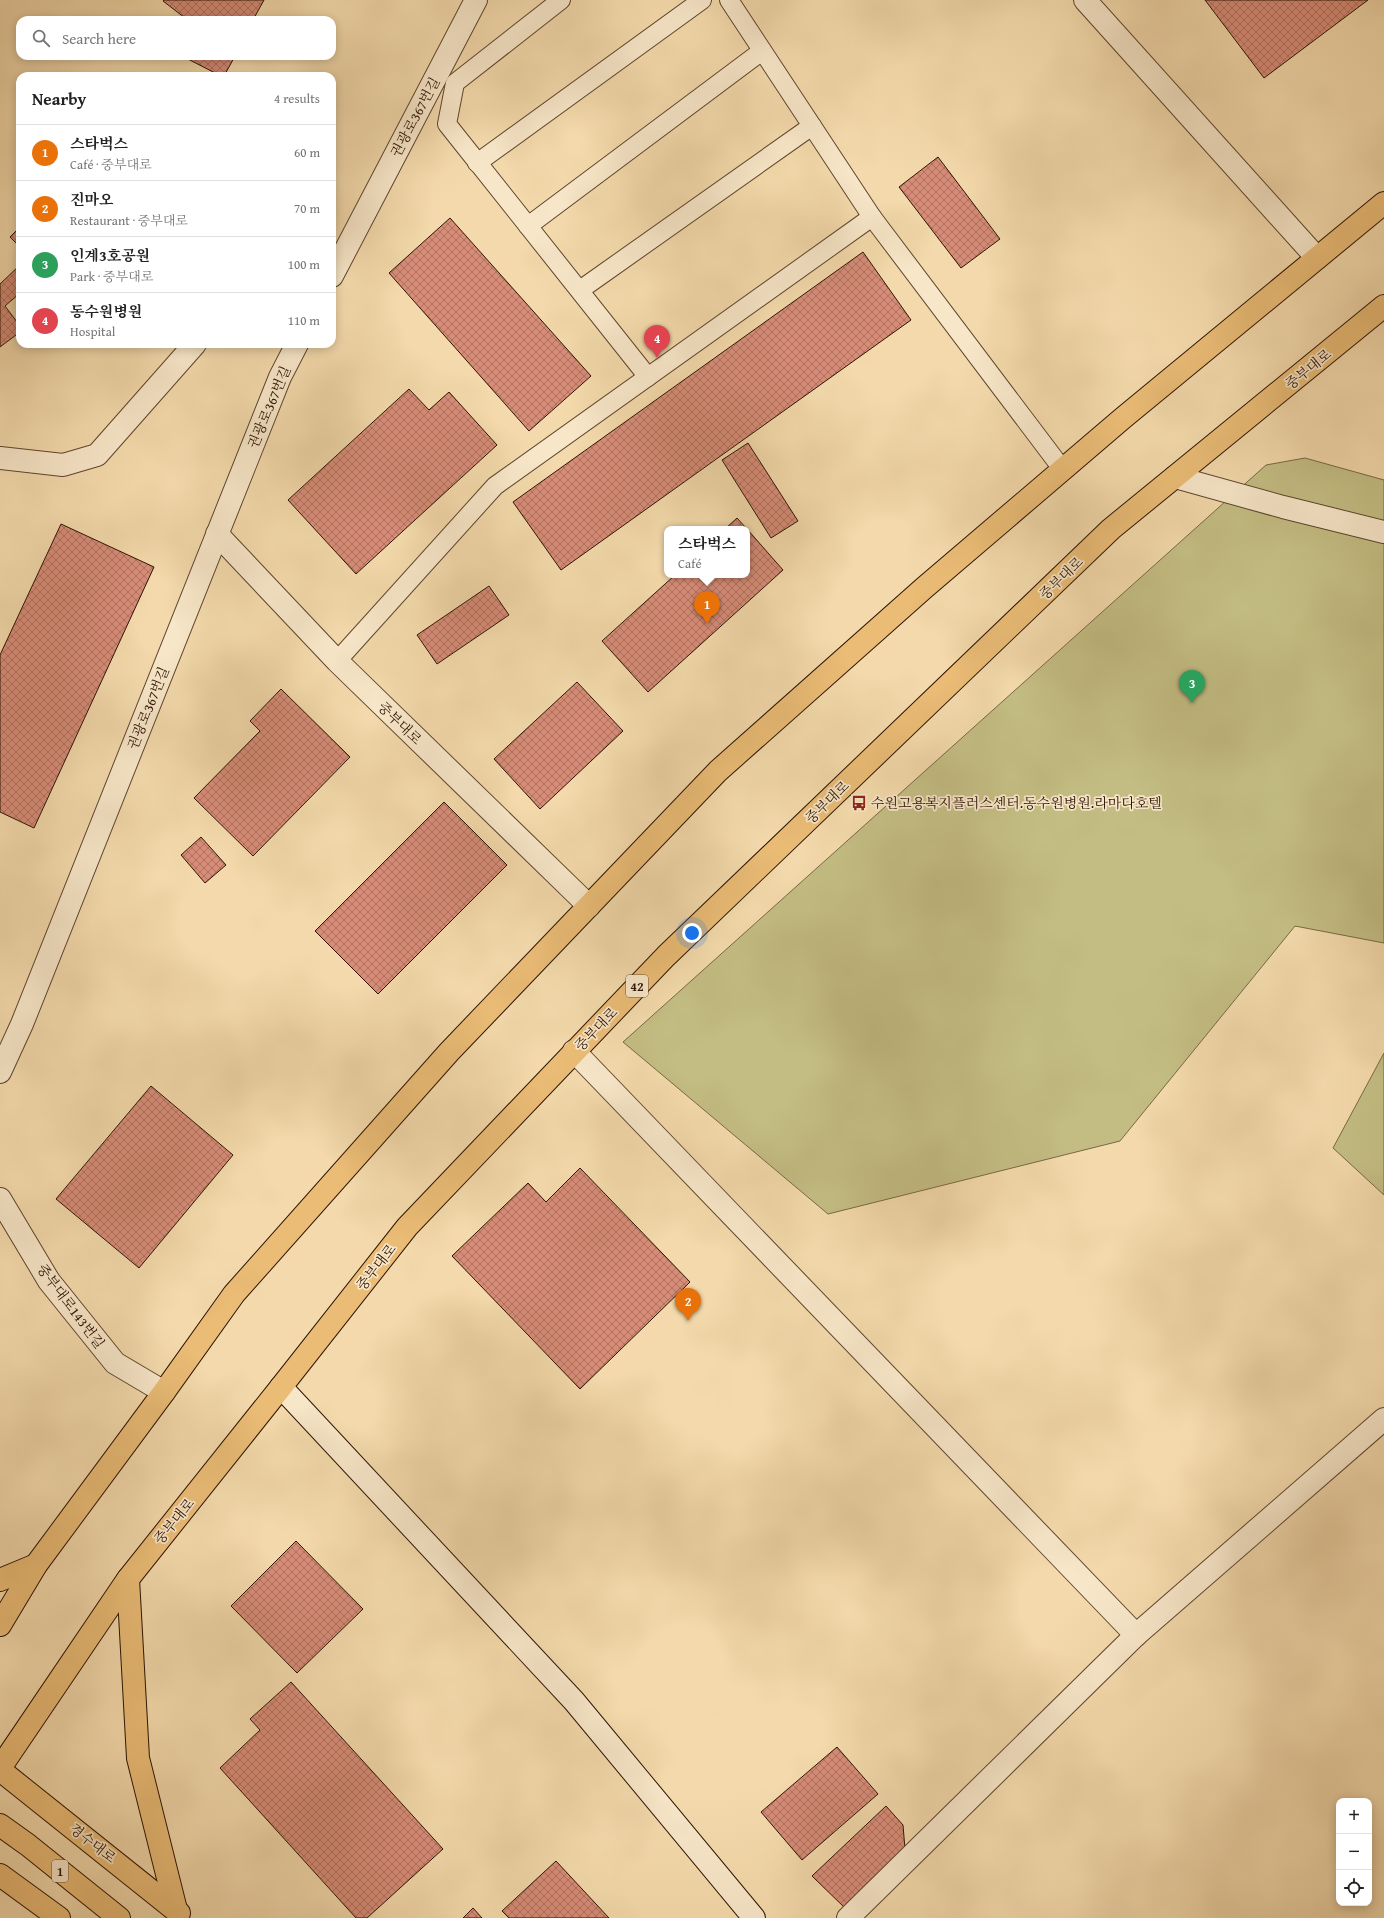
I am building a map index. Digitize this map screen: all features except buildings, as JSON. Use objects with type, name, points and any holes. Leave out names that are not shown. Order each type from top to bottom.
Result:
[{"type":"main road","points":[[0,1625],[36,1565],[164,1392],[234,1294],[449,1052],[718,771],[924,588],[1063,470],[1384,203]]},
{"type":"main road","name":"중부대로","points":[[0,1769],[128,1579],[407,1227],[666,956],[1105,535],[1384,306]]},
{"type":"main road","points":[[0,1580],[36,1565]]},
{"type":"main road","points":[[128,1579],[138,1758],[180,1914]]},
{"type":"main road","name":"경수대로","points":[[0,1769],[180,1914]]},
{"type":"main road","name":"1","points":[[0,1825],[28,1845],[119,1918]]},
{"type":"main road","points":[[0,1875],[59,1918]]},
{"type":"street","name":"권광로367번길","points":[[336,265],[476,0]]},
{"type":"street","points":[[1085,0],[1317,258]]},
{"type":"street","points":[[0,458],[64,465],[97,455],[191,348]]},
{"type":"street","name":"권광로367번길","points":[[0,1072],[22,1024],[280,377],[295,348]]},
{"type":"street","points":[[1175,477],[1283,507],[1384,532]]},
{"type":"street","name":"중부대로","points":[[217,534],[337,661],[589,906]]},
{"type":"street","points":[[574,1051],[1136,1635]]},
{"type":"street","name":"중부대로143번길","points":[[0,1199],[49,1281],[115,1363],[164,1392]]},
{"type":"street","points":[[281,1387],[574,1701],[754,1918]]},
{"type":"street","points":[[848,1918],[1136,1635],[1384,1419]]},
{"type":"lane","points":[[561,0],[456,83],[447,124],[648,377]]},
{"type":"lane","points":[[478,163],[702,0]]},
{"type":"lane","points":[[729,0],[872,217],[1063,470]]},
{"type":"lane","points":[[528,226],[762,51]]},
{"type":"lane","points":[[580,290],[812,126]]},
{"type":"lane","points":[[337,661],[495,486],[872,217]]},
{"type":"shaded area","points":[[1305,458],[1384,480],[1384,943],[1295,926],[1120,1141],[828,1214],[623,1042],[1266,465]]},
{"type":"shaded area","points":[[1384,1053],[1384,1195],[1333,1148]]},
{"type":"place","name":"동수원병원","points":[[657,358]]},
{"type":"place","name":"스타벅스","points":[[707,624]]},
{"type":"place","name":"인계3호공원","points":[[1192,703]]},
{"type":"place","name":"수원고용복지플러스센터.동수원병원.라마다호텔","points":[[859,803]]},
{"type":"place","name":"진마오","points":[[688,1321]]}]
